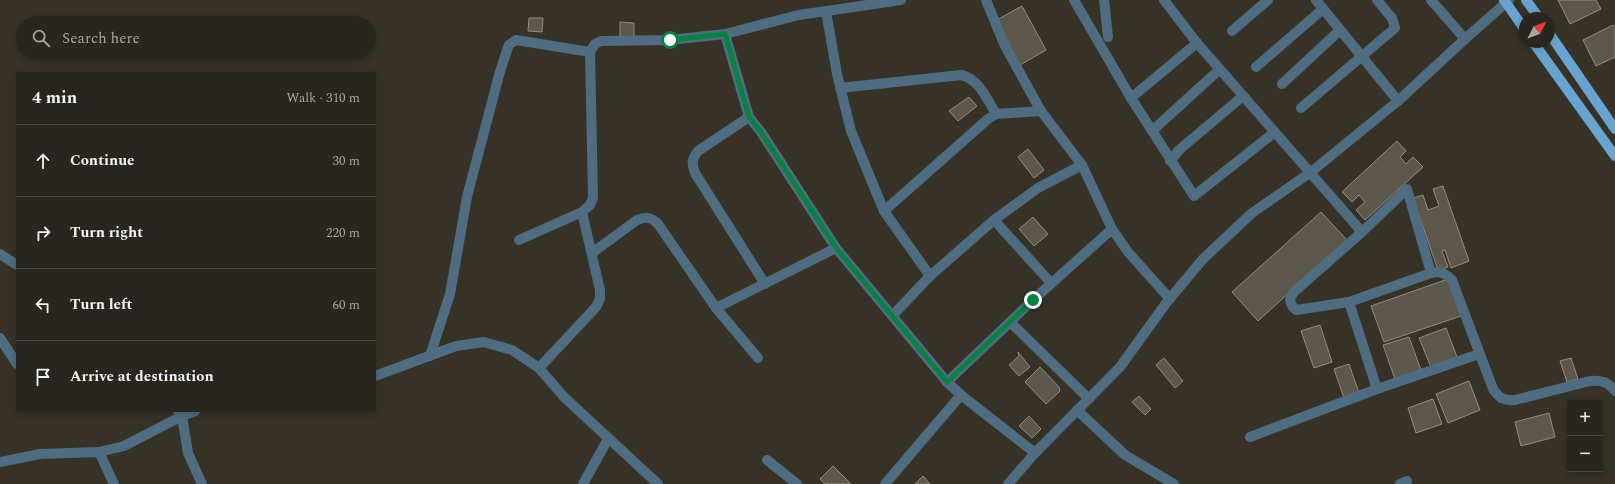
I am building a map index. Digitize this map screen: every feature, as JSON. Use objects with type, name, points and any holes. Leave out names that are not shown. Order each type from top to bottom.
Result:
[{"type":"main road","points":[[1526,0],[1535,12]]},
{"type":"main road","points":[[1506,1],[1519,21]]},
{"type":"main road","points":[[1555,42],[1615,129]]},
{"type":"main road","points":[[1538,48],[1615,156]]},
{"type":"street","points":[[519,240],[582,212],[590,205],[593,198],[590,52],[594,44],[601,42],[670,40],[725,34],[799,16],[901,0]]},
{"type":"street","points":[[986,0],[1005,46],[1041,111],[1082,165],[1112,229],[1128,252],[1170,299]]},
{"type":"street","points":[[1074,0],[1131,98],[1162,144],[1170,161],[1194,196],[1275,132]]},
{"type":"street","points":[[1104,0],[1108,37]]},
{"type":"street","points":[[1164,0],[1197,43],[1362,232]]},
{"type":"street","points":[[1232,31],[1268,0]]},
{"type":"street","points":[[1316,0],[1398,101]]},
{"type":"street","points":[[1301,108],[1361,55],[1395,28],[1392,18],[1377,0]]},
{"type":"street","points":[[1431,0],[1465,39]]},
{"type":"street","points":[[1008,484],[1035,453],[1120,367],[1170,299],[1204,259],[1249,216],[1311,172],[1398,101],[1506,1]]},
{"type":"street","points":[[1256,67],[1322,9]]},
{"type":"street","points":[[826,11],[840,88],[850,131],[884,211],[930,276]]},
{"type":"street","points":[[1282,84],[1340,30]]},
{"type":"street","points":[[725,34],[749,117],[761,132],[836,248],[947,382],[960,395],[1035,453]]},
{"type":"street","points":[[430,356],[450,294],[467,198],[498,75],[507,50],[516,40],[590,52]]},
{"type":"street","points":[[1131,98],[1197,43]]},
{"type":"street","points":[[1152,131],[1220,69]]},
{"type":"street","points":[[840,88],[960,75],[969,77],[975,81],[996,114]]},
{"type":"street","points":[[1170,161],[1179,150],[1243,96]]},
{"type":"street","points":[[884,211],[988,119],[996,114],[1041,111]]},
{"type":"street","points":[[749,117],[698,151],[693,158],[692,165],[694,173],[765,284]]},
{"type":"street","points":[[1162,144],[1179,150]]},
{"type":"street","points":[[893,315],[930,276],[994,220],[1038,188],[1082,165]]},
{"type":"street","points":[[1431,273],[1407,189],[1362,232],[1290,296],[1290,301],[1296,310],[1349,302],[1439,271],[1446,274],[1452,280],[1479,354],[1493,389],[1498,396],[1505,400],[1600,380],[1609,384],[1615,392]]},
{"type":"street","points":[[539,368],[596,307],[600,299],[600,290],[582,212]]},
{"type":"street","points":[[592,253],[637,220],[644,217],[652,218],[658,224],[716,308],[758,358]]},
{"type":"street","points":[[994,220],[1051,283]]},
{"type":"street","points":[[947,382],[1051,283],[1112,229]]},
{"type":"street","points":[[716,308],[836,248]]},
{"type":"street","points":[[0,254],[16,264]]},
{"type":"street","points":[[1349,302],[1376,389]]},
{"type":"street","points":[[1010,322],[1089,399]]},
{"type":"street","points":[[0,338],[16,362]]},
{"type":"street","points":[[376,376],[456,346],[484,342],[512,350],[539,368],[564,397],[658,484]]},
{"type":"street","points":[[1250,437],[1376,389],[1479,354]]},
{"type":"street","points":[[885,484],[960,395]]},
{"type":"street","points":[[1077,410],[1125,455],[1174,484]]},
{"type":"street","points":[[0,462],[40,454],[99,452],[124,446],[180,413],[188,454],[202,484]]},
{"type":"street","points":[[583,484],[608,439]]},
{"type":"street","points":[[99,452],[114,484]]},
{"type":"street","points":[[767,460],[797,484]]},
{"type":"building","points":[[1558,0],[1596,0],[1601,9],[1570,24]]},
{"type":"building","points":[[1022,6],[1046,50],[1020,65],[995,21]]},
{"type":"building","points":[[529,18],[543,18],[542,32],[528,31]]},
{"type":"building","points":[[620,22],[634,23],[634,38],[620,38]]},
{"type":"building","points":[[1613,25],[1615,28],[1615,57],[1596,66],[1583,40]]},
{"type":"building","points":[[969,97],[977,106],[958,121],[949,111]]},
{"type":"building","points":[[1397,141],[1406,151],[1400,157],[1406,164],[1413,157],[1423,167],[1365,220],[1356,210],[1365,202],[1359,195],[1352,202],[1342,192]]},
{"type":"building","points":[[1028,149],[1044,170],[1034,178],[1018,157]]},
{"type":"building","points":[[1443,186],[1469,261],[1451,268],[1445,250],[1442,251],[1448,267],[1438,270],[1413,198],[1423,195],[1428,210],[1439,206],[1433,189]]},
{"type":"building","points":[[1321,212],[1347,240],[1258,321],[1232,292]]},
{"type":"building","points":[[1033,217],[1048,234],[1034,246],[1019,229]]},
{"type":"building","points":[[1448,279],[1461,316],[1384,342],[1371,306]]},
{"type":"building","points":[[1320,325],[1332,362],[1314,368],[1301,331]]},
{"type":"building","points":[[1446,328],[1457,357],[1431,367],[1419,338]]},
{"type":"building","points":[[1409,337],[1421,370],[1395,379],[1383,345]]},
{"type":"building","points":[[1018,352],[1030,367],[1019,376],[1009,365],[1019,356]]},
{"type":"building","points":[[1164,358],[1183,381],[1175,388],[1156,365]]},
{"type":"building","points":[[1571,358],[1578,379],[1567,382],[1560,361]]},
{"type":"building","points":[[1349,364],[1359,393],[1344,398],[1334,369]]},
{"type":"building","points":[[1040,367],[1059,387],[1060,391],[1046,404],[1025,382]]},
{"type":"building","points":[[1469,381],[1480,410],[1448,423],[1436,394]]},
{"type":"building","points":[[1139,396],[1151,409],[1145,415],[1132,402]]},
{"type":"building","points":[[1433,399],[1442,424],[1416,433],[1408,408]]},
{"type":"building","points":[[1549,413],[1555,437],[1521,446],[1515,422]]},
{"type":"building","points":[[1029,416],[1041,429],[1032,438],[1019,426]]},
{"type":"building","points":[[833,466],[851,484],[825,484],[820,479]]},
{"type":"building","points":[[923,476],[930,484],[915,484]]},
{"type":"route","points":[[670,40],[725,34],[749,117],[761,132],[836,248],[947,382],[1033,300]]}]
